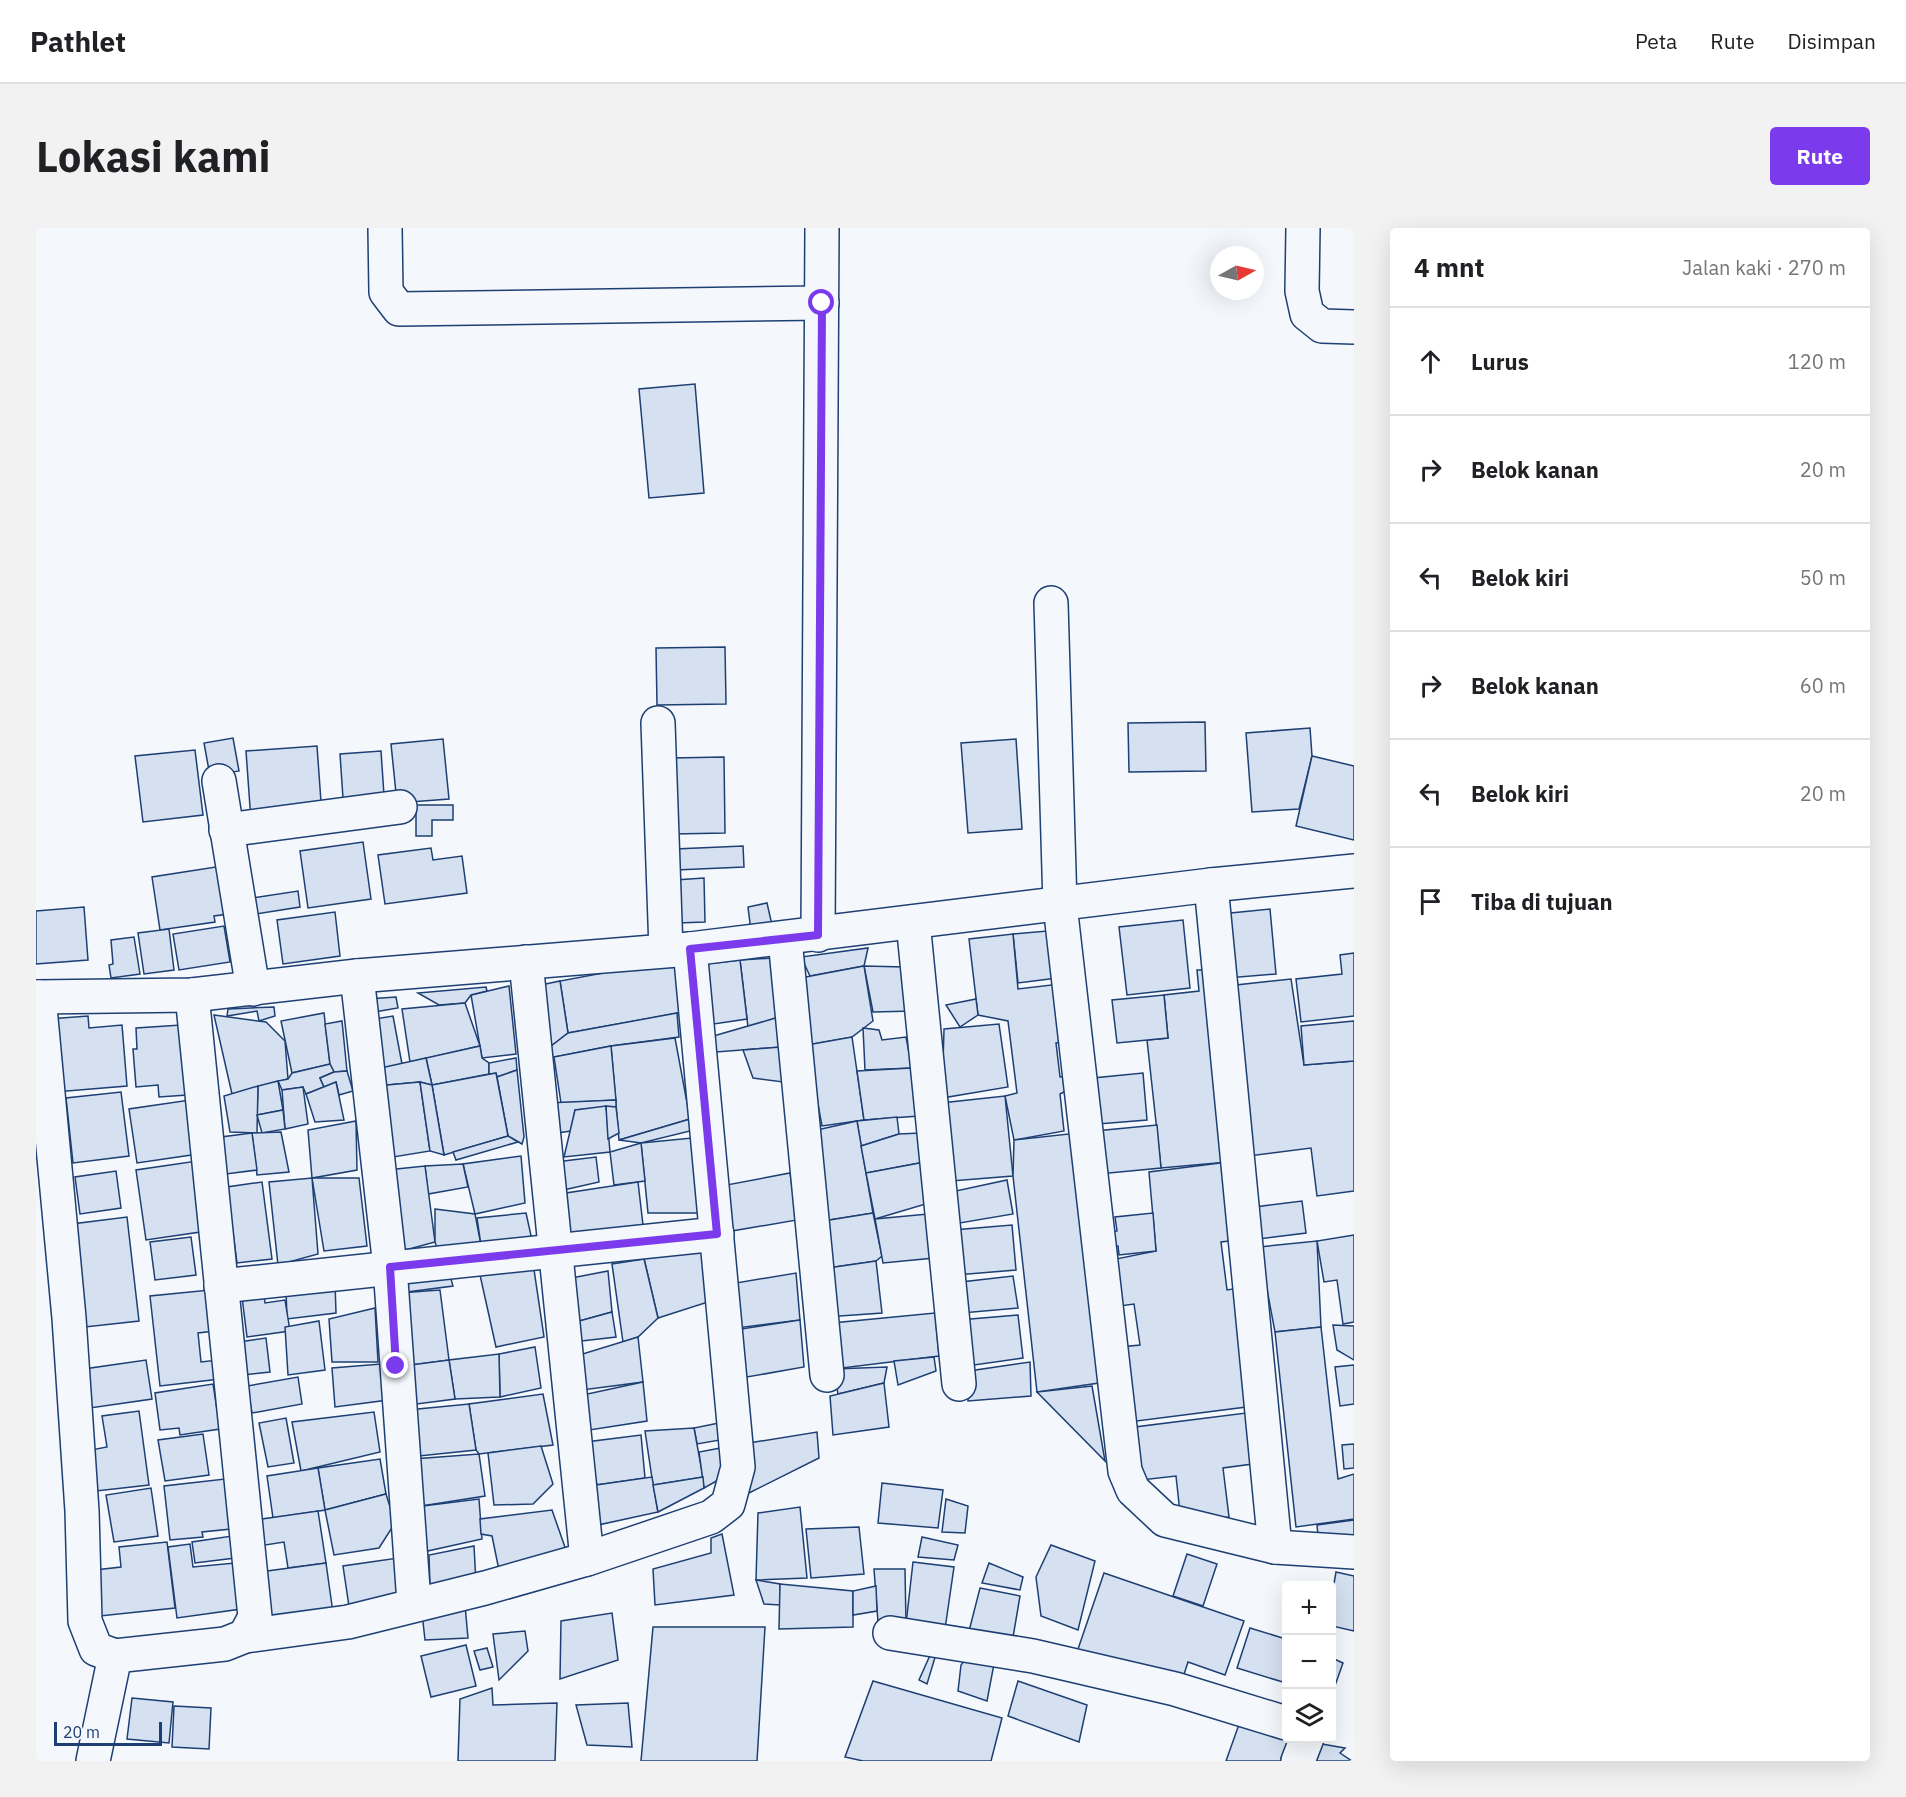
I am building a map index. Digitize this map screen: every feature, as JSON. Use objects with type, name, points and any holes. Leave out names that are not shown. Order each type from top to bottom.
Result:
[{"type":"street","points":[[385,228],[386,292],[399,309],[822,303]]},
{"type":"street","points":[[818,935],[822,228]]},
{"type":"street","points":[[1303,228],[1302,291],[1307,314],[1322,326],[1354,327]]},
{"type":"street","points":[[1051,603],[1060,905],[1125,1471],[1133,1490],[1165,1520],[1275,1547],[1354,1552]]},
{"type":"street","points":[[658,723],[678,949],[717,1234],[738,1467],[728,1504],[711,1517],[587,1559],[485,1588],[348,1622],[245,1636],[225,1644],[114,1656],[96,1649],[85,1621],[82,1511],[69,1318],[37,997],[192,995],[357,976],[678,949],[785,939],[1211,885],[1354,871]]},
{"type":"street","points":[[219,781],[253,989]]},
{"type":"street","points":[[226,830],[400,807]]},
{"type":"street","points":[[1211,885],[1275,1547]]},
{"type":"street","points":[[914,922],[959,1384]]},
{"type":"street","points":[[785,939],[827,1375]]},
{"type":"street","points":[[526,962],[587,1559]]},
{"type":"street","points":[[357,976],[390,1267],[414,1604]]},
{"type":"street","points":[[192,995],[252,1576],[255,1617],[245,1636]]},
{"type":"street","points":[[221,1286],[717,1234]]},
{"type":"street","points":[[890,1633],[1033,1656],[1175,1689],[1282,1721]]},
{"type":"street","points":[[93,1761],[114,1656]]},
{"type":"street","points":[[1298,1761],[1305,1743]]},
{"type":"building","points":[[695,384],[704,493],[649,498],[639,389]]},
{"type":"building","points":[[725,647],[726,704],[657,705],[656,648]]},
{"type":"building","points":[[1205,722],[1206,771],[1129,772],[1128,723]]},
{"type":"building","points":[[1310,728],[1312,756],[1299,809],[1252,812],[1246,733]]},
{"type":"building","points":[[233,738],[239,771],[210,776],[204,743]]},
{"type":"building","points":[[443,739],[449,799],[397,803],[391,744]]},
{"type":"building","points":[[1016,739],[1022,829],[968,833],[961,743]]},
{"type":"building","points":[[317,746],[322,816],[251,821],[246,751]]},
{"type":"building","points":[[195,750],[203,815],[143,822],[135,756]]},
{"type":"building","points":[[381,751],[385,810],[344,813],[340,754]]},
{"type":"building","points":[[1312,756],[1354,766],[1354,840],[1296,826]]},
{"type":"building","points":[[724,757],[725,833],[673,834],[671,758]]},
{"type":"building","points":[[416,805],[453,805],[453,820],[432,820],[432,836],[416,836]]},
{"type":"building","points":[[363,842],[371,899],[308,908],[300,851]]},
{"type":"building","points":[[743,846],[744,867],[676,870],[675,849]]},
{"type":"building","points":[[431,848],[433,860],[462,856],[467,893],[385,904],[378,855]]},
{"type":"building","points":[[222,866],[229,914],[214,916],[215,922],[160,930],[152,877]]},
{"type":"building","points":[[704,878],[705,922],[677,923],[675,880]]},
{"type":"building","points":[[298,891],[300,907],[256,914],[253,898]]},
{"type":"building","points":[[767,903],[772,925],[751,931],[748,907]]},
{"type":"building","points":[[84,907],[88,960],[36,964],[36,911]]},
{"type":"building","points":[[1270,909],[1276,974],[1227,978],[1221,914]]},
{"type":"building","points":[[335,912],[340,956],[283,964],[277,920]]},
{"type":"building","points":[[1183,920],[1190,988],[1127,995],[1119,927]]},
{"type":"building","points":[[224,926],[230,962],[179,970],[173,934]]},
{"type":"building","points":[[169,929],[174,970],[144,974],[138,933]]},
{"type":"building","points":[[1059,930],[1065,977],[1018,983],[1013,934]]},
{"type":"building","points":[[1013,934],[1018,989],[1060,984],[1067,1042],[1056,1043],[1060,1077],[1067,1076],[1068,1090],[1060,1094],[1064,1131],[1014,1140],[1005,1096],[1017,1093],[1008,1021],[978,1015],[969,939]]},
{"type":"building","points":[[134,937],[140,974],[111,978],[109,965],[113,964],[111,940]]},
{"type":"building","points":[[868,948],[864,966],[810,976],[801,957]]},
{"type":"building","points":[[1354,953],[1354,1016],[1301,1022],[1296,979],[1342,974],[1340,955]]},
{"type":"building","points":[[773,958],[779,1017],[748,1027],[740,960]]},
{"type":"building","points":[[678,959],[684,1012],[568,1033],[560,981]]},
{"type":"building","points":[[740,960],[747,1019],[707,1025],[698,965]]},
{"type":"building","points":[[864,966],[905,967],[914,1011],[873,1012]]},
{"type":"building","points":[[864,966],[873,1021],[852,1037],[807,1045],[795,979]]},
{"type":"building","points":[[1197,970],[1205,970],[1228,1162],[1161,1168],[1147,1040],[1168,1038],[1164,995],[1199,991]]},
{"type":"building","points":[[1291,979],[1304,1065],[1354,1061],[1354,1191],[1317,1196],[1311,1148],[1249,1156],[1227,986]]},
{"type":"building","points":[[560,981],[568,1033],[546,1050],[536,986]]},
{"type":"building","points":[[509,986],[516,1054],[482,1058],[471,995]]},
{"type":"building","points":[[486,987],[487,991],[471,995],[465,1003],[439,1005],[418,993]]},
{"type":"building","points":[[1164,995],[1168,1038],[1117,1043],[1112,1000]]},
{"type":"building","points":[[396,997],[398,1008],[368,1013],[367,999]]},
{"type":"building","points":[[976,999],[978,1015],[960,1027],[946,1005]]},
{"type":"building","points":[[465,1003],[480,1046],[410,1062],[402,1009]]},
{"type":"building","points":[[274,1007],[275,1016],[259,1021],[257,1011],[227,1016],[228,1009]]},
{"type":"building","points":[[324,1013],[330,1064],[292,1073],[281,1021]]},
{"type":"building","points":[[677,1013],[679,1037],[611,1046],[554,1057],[546,1050],[568,1033]]},
{"type":"building","points":[[214,1015],[266,1022],[285,1041],[288,1079],[232,1094]]},
{"type":"building","points":[[88,1016],[89,1028],[122,1025],[127,1086],[55,1092],[48,1019]]},
{"type":"building","points":[[393,1016],[402,1064],[376,1069],[369,1020]]},
{"type":"building","points":[[779,1017],[781,1047],[716,1052],[710,1037]]},
{"type":"building","points":[[342,1021],[347,1071],[334,1072],[330,1064],[325,1024]]},
{"type":"building","points":[[1354,1021],[1354,1061],[1304,1065],[1301,1026]]},
{"type":"building","points":[[999,1024],[1008,1087],[942,1098],[944,1029]]},
{"type":"building","points":[[181,1025],[187,1095],[159,1097],[158,1085],[136,1087],[133,1049],[137,1049],[136,1028]]},
{"type":"building","points":[[863,1028],[879,1030],[882,1040],[906,1037],[912,1068],[865,1070]]},
{"type":"building","points":[[852,1037],[864,1120],[822,1126],[807,1045]]},
{"type":"building","points":[[675,1038],[690,1119],[619,1140],[611,1046]]},
{"type":"building","points":[[480,1046],[482,1058],[489,1063],[489,1074],[432,1085],[426,1058]]},
{"type":"building","points":[[611,1046],[616,1100],[561,1103],[554,1057]]},
{"type":"building","points":[[781,1047],[783,1082],[753,1078],[743,1050]]},
{"type":"building","points":[[426,1058],[432,1085],[420,1082],[376,1086],[376,1069]]},
{"type":"building","points":[[516,1058],[517,1070],[497,1077],[496,1073],[489,1074],[489,1063]]},
{"type":"building","points":[[330,1064],[334,1072],[320,1078],[324,1087],[306,1094],[303,1087],[282,1090],[278,1081],[288,1079],[292,1073]]},
{"type":"building","points":[[912,1068],[919,1116],[864,1120],[857,1071]]},
{"type":"building","points":[[517,1070],[524,1137],[522,1144],[508,1136],[497,1077]]},
{"type":"building","points":[[347,1071],[353,1091],[339,1095],[336,1082],[324,1087],[320,1078],[334,1072]]},
{"type":"building","points":[[496,1073],[508,1136],[444,1155],[432,1085]]},
{"type":"building","points":[[1143,1073],[1147,1120],[1098,1124],[1093,1078]]},
{"type":"building","points":[[278,1081],[283,1110],[257,1115],[258,1086]]},
{"type":"building","points":[[336,1082],[344,1120],[315,1122],[306,1094]]},
{"type":"building","points":[[420,1082],[430,1151],[387,1158],[376,1086]]},
{"type":"building","points":[[420,1082],[432,1085],[444,1155],[430,1151]]},
{"type":"building","points":[[258,1086],[257,1133],[230,1132],[224,1096]]},
{"type":"building","points":[[303,1087],[308,1124],[285,1129],[282,1090]]},
{"type":"building","points":[[121,1092],[129,1156],[73,1163],[66,1098]]},
{"type":"building","points":[[1005,1096],[1013,1176],[951,1181],[941,1103]]},
{"type":"building","points":[[190,1100],[198,1154],[137,1163],[129,1109]]},
{"type":"building","points":[[616,1100],[616,1107],[575,1110],[571,1131],[550,1134],[546,1103]]},
{"type":"building","points":[[606,1106],[610,1152],[564,1157],[575,1110]]},
{"type":"building","points":[[606,1106],[616,1107],[619,1133],[608,1139]]},
{"type":"building","points":[[283,1110],[285,1129],[262,1133],[257,1115]]},
{"type":"building","points":[[897,1117],[899,1134],[861,1146],[857,1121]]},
{"type":"building","points":[[690,1119],[690,1131],[641,1143],[619,1140]]},
{"type":"building","points":[[356,1121],[357,1170],[312,1178],[308,1130]]},
{"type":"building","points":[[857,1121],[873,1213],[817,1222],[808,1132]]},
{"type":"building","points":[[1157,1125],[1161,1168],[1099,1174],[1095,1131]]},
{"type":"building","points":[[281,1132],[289,1172],[257,1175],[252,1133]]},
{"type":"building","points":[[252,1133],[257,1170],[226,1174],[221,1137]]},
{"type":"building","points":[[921,1133],[925,1162],[866,1173],[861,1146],[899,1134]]},
{"type":"building","points":[[1078,1133],[1099,1383],[1037,1392],[1013,1176],[1014,1140]]},
{"type":"building","points":[[508,1136],[518,1142],[456,1160],[453,1152]]},
{"type":"building","points":[[692,1138],[699,1213],[648,1213],[641,1143]]},
{"type":"building","points":[[641,1143],[645,1181],[614,1185],[610,1152]]},
{"type":"building","points":[[521,1156],[525,1203],[475,1214],[463,1164]]},
{"type":"building","points":[[596,1157],[599,1182],[559,1191],[556,1162]]},
{"type":"building","points":[[197,1161],[207,1231],[146,1240],[136,1170]]},
{"type":"building","points":[[925,1162],[929,1203],[875,1219],[866,1173]]},
{"type":"building","points":[[1228,1162],[1238,1240],[1221,1242],[1227,1290],[1239,1288],[1254,1406],[1129,1422],[1120,1347],[1140,1345],[1134,1304],[1112,1307],[1106,1261],[1156,1251],[1149,1172]]},
{"type":"building","points":[[463,1164],[468,1187],[428,1194],[425,1166]]},
{"type":"building","points":[[425,1166],[435,1242],[398,1252],[387,1170]]},
{"type":"building","points":[[116,1171],[121,1208],[80,1214],[75,1177]]},
{"type":"building","points":[[790,1173],[797,1220],[720,1233],[721,1186]]},
{"type":"building","points":[[312,1178],[359,1178],[367,1246],[324,1251]]},
{"type":"building","points":[[312,1178],[318,1254],[278,1265],[269,1182]]},
{"type":"building","points":[[1007,1180],[1013,1214],[954,1224],[951,1192]]},
{"type":"building","points":[[262,1182],[272,1259],[237,1263],[227,1187]]},
{"type":"building","points":[[638,1182],[643,1225],[561,1235],[566,1193]]},
{"type":"building","points":[[1302,1201],[1306,1233],[1259,1239],[1255,1207]]},
{"type":"building","points":[[435,1209],[475,1214],[481,1245],[439,1254],[435,1242]]},
{"type":"building","points":[[526,1213],[532,1240],[481,1245],[477,1218]]},
{"type":"building","points":[[873,1213],[882,1256],[876,1261],[821,1269],[817,1222]]},
{"type":"building","points":[[1153,1213],[1156,1251],[1119,1255],[1118,1246],[1107,1247],[1106,1233],[1117,1231],[1115,1217]]},
{"type":"building","points":[[928,1214],[934,1258],[883,1263],[875,1219]]},
{"type":"building","points":[[127,1217],[139,1321],[85,1327],[72,1224]]},
{"type":"building","points":[[1012,1225],[1016,1270],[956,1275],[953,1230]]},
{"type":"building","points":[[1354,1235],[1354,1322],[1343,1324],[1337,1280],[1324,1282],[1317,1241]]},
{"type":"building","points":[[191,1237],[196,1275],[155,1280],[150,1242]]},
{"type":"building","points":[[1317,1241],[1321,1327],[1275,1332],[1259,1247]]},
{"type":"building","points":[[705,1242],[708,1302],[658,1318],[642,1250]]},
{"type":"building","points":[[644,1259],[658,1318],[638,1337],[623,1342],[612,1264]]},
{"type":"building","points":[[876,1261],[882,1313],[826,1317],[821,1269]]},
{"type":"building","points":[[533,1263],[544,1337],[496,1347],[478,1266]]},
{"type":"building","points":[[608,1271],[612,1312],[572,1323],[561,1280]]},
{"type":"building","points":[[449,1272],[453,1286],[399,1293],[402,1276]]},
{"type":"building","points":[[796,1273],[800,1320],[737,1328],[730,1284]]},
{"type":"building","points":[[1013,1276],[1018,1308],[962,1313],[961,1282]]},
{"type":"building","points":[[335,1282],[336,1313],[287,1319],[286,1290]]},
{"type":"building","points":[[263,1286],[265,1303],[285,1300],[290,1331],[247,1337],[241,1289]]},
{"type":"building","points":[[210,1290],[215,1331],[198,1333],[201,1362],[218,1360],[220,1379],[160,1386],[150,1296]]},
{"type":"building","points":[[440,1290],[449,1360],[397,1367],[399,1293]]},
{"type":"building","points":[[375,1308],[378,1362],[332,1362],[329,1319]]},
{"type":"building","points":[[612,1312],[616,1337],[573,1342],[572,1323]]},
{"type":"building","points":[[935,1313],[939,1356],[834,1369],[832,1323]]},
{"type":"building","points":[[1018,1315],[1023,1358],[967,1366],[959,1320]]},
{"type":"building","points":[[800,1320],[804,1367],[747,1377],[728,1331]]},
{"type":"building","points":[[319,1321],[325,1370],[288,1375],[285,1327]]},
{"type":"building","points":[[1333,1325],[1354,1326],[1354,1360],[1337,1350]]},
{"type":"building","points":[[1321,1327],[1338,1479],[1354,1474],[1354,1519],[1296,1527],[1275,1332]]},
{"type":"building","points":[[638,1337],[643,1382],[582,1390],[576,1356]]},
{"type":"building","points":[[266,1338],[270,1372],[243,1375],[239,1342]]},
{"type":"building","points":[[535,1347],[541,1388],[500,1397],[499,1354]]},
{"type":"building","points":[[499,1354],[500,1397],[455,1399],[449,1360]]},
{"type":"building","points":[[934,1357],[936,1371],[898,1385],[894,1361]]},
{"type":"building","points":[[146,1360],[152,1399],[90,1408],[84,1369]]},
{"type":"building","points":[[449,1360],[455,1399],[409,1405],[403,1366]]},
{"type":"building","points":[[1030,1362],[1031,1396],[968,1401],[969,1371]]},
{"type":"building","points":[[381,1364],[388,1400],[335,1407],[332,1368]]},
{"type":"building","points":[[1354,1365],[1354,1404],[1340,1406],[1335,1367]]},
{"type":"building","points":[[887,1367],[884,1383],[838,1394],[834,1369]]},
{"type":"building","points":[[298,1377],[302,1404],[252,1413],[247,1386]]},
{"type":"building","points":[[643,1382],[647,1421],[583,1431],[578,1396]]},
{"type":"building","points":[[884,1383],[889,1427],[833,1435],[830,1396]]},
{"type":"building","points":[[213,1384],[220,1429],[180,1435],[179,1428],[160,1430],[155,1393]]},
{"type":"building","points":[[1092,1386],[1105,1461],[1037,1392]]},
{"type":"building","points":[[543,1394],[553,1445],[479,1454],[476,1450],[469,1404]]},
{"type":"building","points":[[469,1404],[476,1450],[419,1456],[408,1410]]},
{"type":"building","points":[[139,1411],[149,1485],[96,1491],[91,1450],[107,1447],[102,1416]]},
{"type":"building","points":[[374,1412],[380,1452],[301,1471],[292,1422]]},
{"type":"building","points":[[1254,1412],[1260,1463],[1223,1468],[1229,1517],[1181,1522],[1176,1476],[1141,1480],[1135,1427]]},
{"type":"building","points":[[286,1418],[294,1463],[268,1467],[259,1423]]},
{"type":"building","points":[[724,1422],[726,1439],[697,1444],[694,1428]]},
{"type":"building","points":[[694,1428],[703,1477],[653,1485],[645,1431]]},
{"type":"building","points":[[817,1432],[819,1458],[749,1493],[749,1443]]},
{"type":"building","points":[[203,1434],[209,1475],[165,1481],[158,1440]]},
{"type":"building","points":[[641,1435],[645,1478],[597,1485],[586,1442]]},
{"type":"building","points":[[1354,1444],[1354,1468],[1344,1469],[1342,1445]]},
{"type":"building","points":[[541,1446],[553,1484],[533,1504],[494,1505],[488,1453]]},
{"type":"building","points":[[726,1447],[729,1474],[704,1488],[699,1452]]},
{"type":"building","points":[[479,1454],[485,1496],[415,1507],[413,1459]]},
{"type":"building","points":[[380,1459],[386,1494],[325,1510],[318,1468]]},
{"type":"building","points":[[318,1468],[325,1510],[273,1518],[267,1476]]},
{"type":"building","points":[[652,1477],[658,1512],[598,1525],[589,1486]]},
{"type":"building","points":[[703,1477],[704,1488],[658,1512],[653,1485]]},
{"type":"building","points":[[225,1479],[231,1529],[202,1532],[203,1537],[170,1540],[164,1486]]},
{"type":"building","points":[[882,1483],[943,1490],[938,1528],[878,1523]]},
{"type":"building","points":[[151,1488],[158,1536],[114,1542],[106,1495]]},
{"type":"building","points":[[386,1494],[395,1523],[379,1548],[334,1555],[325,1510]]},
{"type":"building","points":[[479,1499],[482,1539],[423,1552],[415,1507]]},
{"type":"building","points":[[946,1499],[968,1506],[965,1533],[942,1532]]},
{"type":"building","points":[[800,1507],[807,1578],[756,1580],[758,1513]]},
{"type":"building","points":[[552,1510],[567,1553],[500,1575],[492,1536],[481,1534],[480,1519]]},
{"type":"building","points":[[318,1511],[326,1563],[288,1568],[284,1542],[259,1546],[255,1520]]},
{"type":"building","points":[[1354,1520],[1354,1545],[1319,1546],[1317,1525]]},
{"type":"building","points":[[859,1527],[864,1574],[811,1578],[806,1529]]},
{"type":"building","points":[[722,1534],[734,1595],[655,1605],[653,1569],[711,1553],[711,1538]]},
{"type":"building","points":[[232,1536],[235,1558],[195,1563],[192,1542]]},
{"type":"building","points":[[922,1537],[958,1545],[954,1560],[918,1557]]},
{"type":"building","points":[[167,1542],[175,1608],[100,1616],[95,1570],[121,1567],[119,1547]]},
{"type":"building","points":[[190,1544],[193,1567],[235,1563],[241,1609],[177,1618],[168,1547]]},
{"type":"building","points":[[1051,1545],[1095,1561],[1078,1630],[1041,1616],[1036,1577]]},
{"type":"building","points":[[474,1546],[476,1583],[430,1587],[429,1555]]},
{"type":"building","points":[[1187,1554],[1217,1564],[1203,1606],[1173,1596]]},
{"type":"building","points":[[398,1558],[401,1589],[378,1612],[350,1613],[343,1566]]},
{"type":"building","points":[[913,1562],[954,1567],[945,1629],[906,1624]]},
{"type":"building","points":[[326,1563],[334,1620],[268,1629],[260,1572]]},
{"type":"building","points":[[989,1563],[1023,1577],[1020,1590],[982,1583]]},
{"type":"building","points":[[874,1569],[905,1569],[906,1624],[878,1622]]},
{"type":"building","points":[[1336,1572],[1354,1576],[1354,1631],[1336,1627]]},
{"type":"building","points":[[1104,1573],[1244,1621],[1225,1675],[1188,1662],[1180,1687],[1077,1652]]},
{"type":"building","points":[[756,1580],[780,1584],[780,1605],[764,1604]]},
{"type":"building","points":[[780,1584],[853,1591],[853,1627],[779,1629]]},
{"type":"building","points":[[876,1586],[877,1611],[853,1615],[853,1591]]},
{"type":"building","points":[[980,1588],[1020,1596],[1011,1649],[967,1639]]},
{"type":"building","points":[[465,1605],[468,1638],[425,1640],[422,1613]]},
{"type":"building","points":[[612,1613],[618,1660],[560,1679],[561,1621]]},
{"type":"building","points":[[653,1627],[765,1627],[757,1761],[641,1761]]},
{"type":"building","points":[[1250,1628],[1282,1638],[1282,1682],[1237,1668]]},
{"type":"building","points":[[525,1631],[528,1651],[499,1680],[493,1634]]},
{"type":"building","points":[[466,1645],[476,1686],[431,1697],[421,1656]]},
{"type":"building","points":[[487,1648],[493,1667],[480,1670],[474,1651]]},
{"type":"building","points":[[931,1653],[936,1654],[927,1684],[919,1680]]},
{"type":"building","points":[[1336,1660],[1343,1663],[1336,1683]]},
{"type":"building","points":[[964,1661],[994,1664],[987,1701],[958,1691],[961,1665]]},
{"type":"building","points":[[873,1681],[1002,1718],[991,1761],[863,1761],[845,1757]]},
{"type":"building","points":[[1018,1681],[1087,1705],[1079,1742],[1008,1716]]},
{"type":"building","points":[[492,1688],[493,1705],[557,1703],[555,1761],[458,1761],[460,1699]]},
{"type":"building","points":[[132,1698],[173,1702],[169,1743],[127,1739]]},
{"type":"building","points":[[628,1703],[632,1747],[587,1745],[576,1705]]},
{"type":"building","points":[[174,1706],[211,1708],[209,1749],[172,1747]]},
{"type":"building","points":[[1242,1716],[1282,1734],[1282,1743],[1288,1743],[1281,1758],[1283,1761],[1226,1761]]},
{"type":"building","points":[[1316,1743],[1345,1748],[1340,1753],[1352,1761],[1310,1761]]},
{"type":"route","points":[[396,1366],[390,1267],[717,1234],[690,949],[818,935],[822,303]]}]
